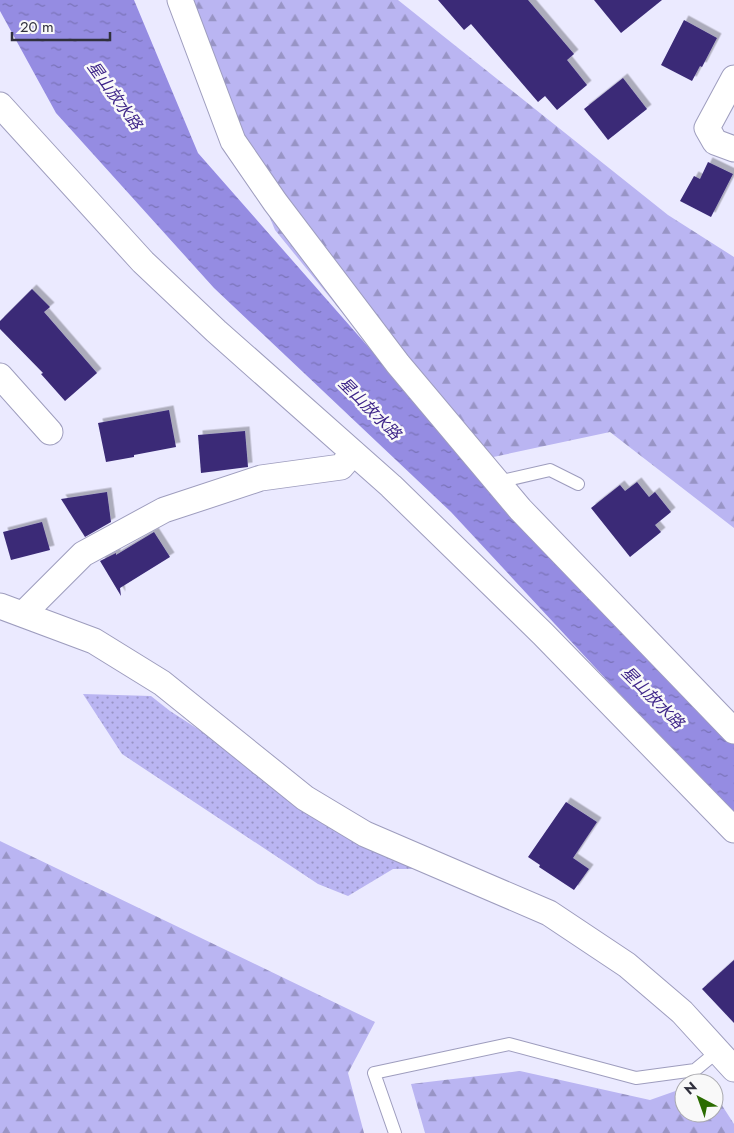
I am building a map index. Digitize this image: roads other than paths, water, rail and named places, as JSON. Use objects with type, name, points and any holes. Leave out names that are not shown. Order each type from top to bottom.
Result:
[{"type":"street","points":[[180,0],[233,140],[275,202],[398,364],[520,509],[734,731]]},
{"type":"street","points":[[734,78],[708,128],[715,142],[734,149]]},
{"type":"street","points":[[0,105],[143,262],[223,338],[391,486],[543,634],[734,830]]},
{"type":"street","points":[[0,376],[50,432]]},
{"type":"street","points":[[11,610],[83,554],[164,510],[261,478],[341,467],[353,453]]},
{"type":"street","points":[[11,610],[94,641],[162,683],[305,798],[365,834],[549,913],[627,965],[682,1012],[726,1060]]},
{"type":"lane","points":[[498,482],[550,470],[578,484]]},
{"type":"lane","points":[[395,1133],[374,1073],[509,1044],[636,1078],[695,1070],[726,1060]]},
{"type":"water","name":"星山放水路","points":[[0,0],[134,0],[198,153],[393,375],[734,743],[734,817],[451,512],[214,288],[56,113],[0,11]]}]
